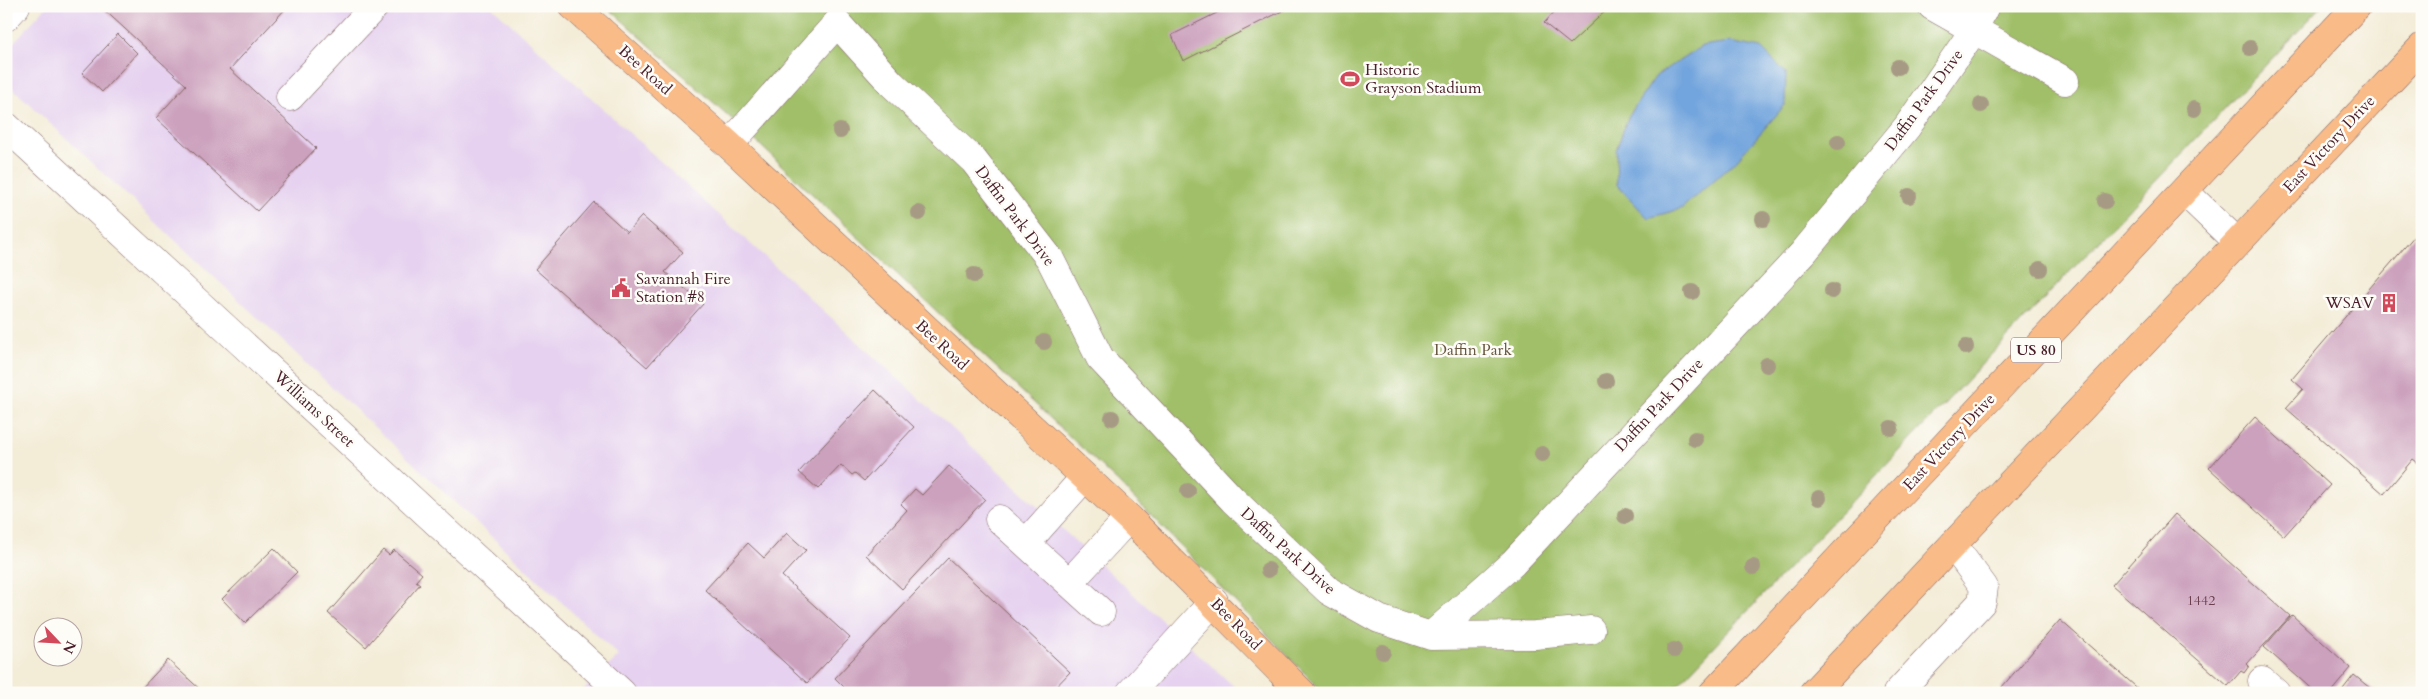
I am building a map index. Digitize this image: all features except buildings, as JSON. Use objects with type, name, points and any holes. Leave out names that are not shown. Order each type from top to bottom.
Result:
[{"type":"main road","name":"Bee Road","points":[[574,6],[729,145],[1129,518],[1214,601],[1297,691]]},
{"type":"main road","name":"East Victory Drive","points":[[1713,693],[2185,192],[2357,6]]},
{"type":"main road","name":"East Victory Drive","points":[[1813,693],[2422,46]]},
{"type":"street","points":[[6,17],[16,6]]},
{"type":"street","points":[[290,97],[375,6]]},
{"type":"street","points":[[1932,6],[1980,18],[2065,81]]},
{"type":"street","name":"Daffin Park Drive","points":[[729,145],[836,23],[892,84],[974,161],[1050,259],[1100,358],[1233,500],[1329,591],[1379,619],[1431,636],[1513,563],[1803,253],[1907,127],[1980,18]]},
{"type":"street","name":"Williams Street","points":[[6,126],[622,693]]},
{"type":"street","points":[[2185,192],[2237,242]]},
{"type":"street","points":[[1026,543],[1084,478]]},
{"type":"street","points":[[1069,583],[1129,518]]},
{"type":"street","points":[[999,519],[1101,612]]},
{"type":"street","points":[[1897,693],[1982,602],[1984,587],[1952,545]]},
{"type":"street","points":[[1130,693],[1214,601]]},
{"type":"street","points":[[1431,636],[1535,634],[1591,630]]},
{"type":"shaded area","points":[[47,6],[491,6],[1241,693],[580,693],[619,656],[6,82],[6,51]]},
{"type":"green space","name":"Daffin Park","points":[[606,6],[2322,6],[1670,693],[1324,693],[1118,482],[743,129]]},
{"type":"water","points":[[1729,42],[1761,48],[1786,73],[1785,105],[1736,161],[1681,209],[1648,218],[1617,185],[1616,150],[1629,115],[1656,76],[1702,46]]},
{"type":"place","name":"Historic Grayson Stadium","points":[[1350,79]]},
{"type":"place","name":"Savannah Fire Station #8","points":[[621,288]]},
{"type":"place","name":"WSAV","points":[[2389,303]]}]
